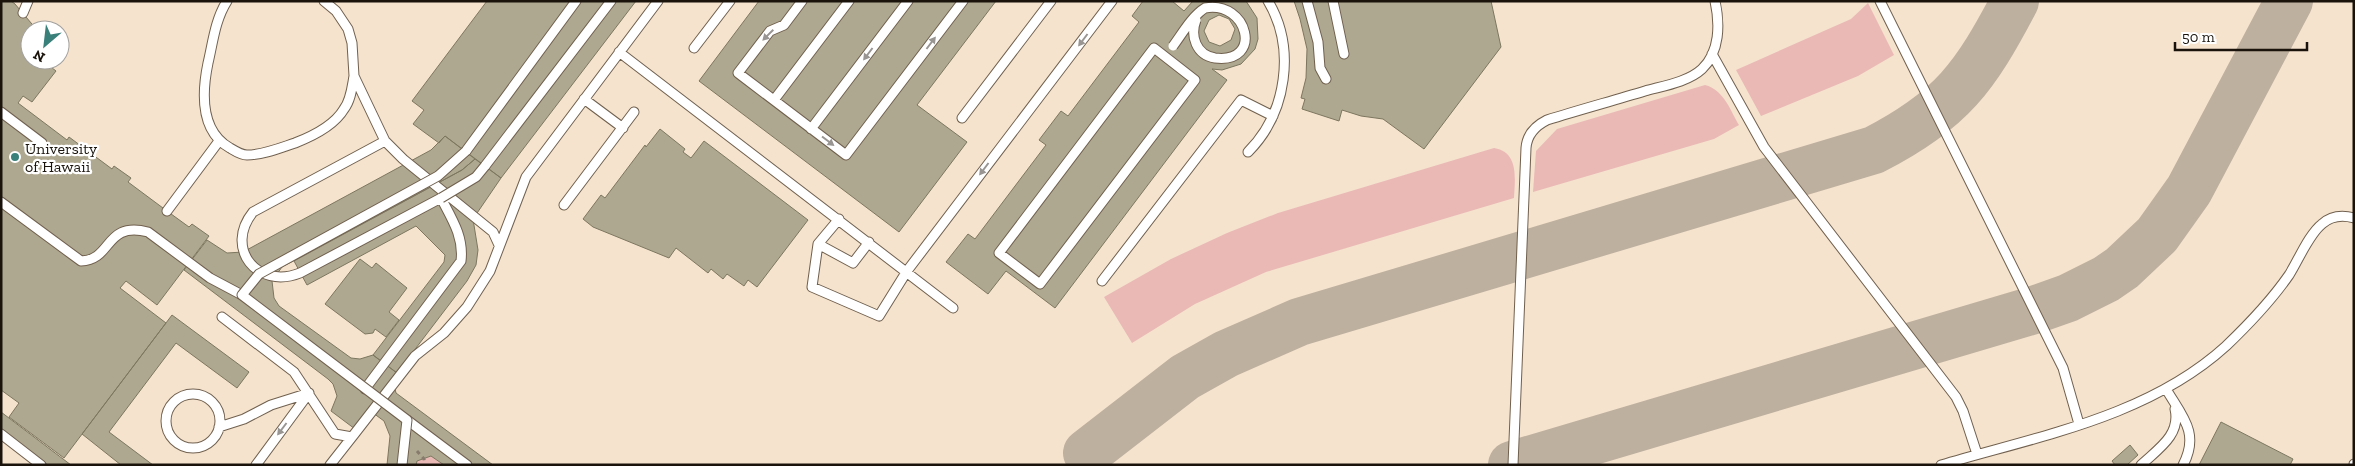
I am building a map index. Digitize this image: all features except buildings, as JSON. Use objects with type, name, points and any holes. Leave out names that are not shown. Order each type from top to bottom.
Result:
[{"type":"lane","points":[[23,13],[28,1]]},
{"type":"lane","points":[[227,1],[218,17],[206,72],[204,93],[208,124],[219,141],[244,155],[269,151],[307,138],[322,130],[344,109],[349,99],[354,76],[352,43],[348,29],[336,11],[324,1]]},
{"type":"lane","points":[[242,295],[253,280],[272,266],[438,176],[466,151],[576,1]]},
{"type":"lane","points":[[385,141],[261,207],[248,218],[244,226],[242,244],[250,264],[261,273],[273,278],[291,277],[441,198],[476,177],[611,1]]},
{"type":"lane","points":[[336,463],[352,437],[415,356],[444,334],[467,307],[490,271],[526,177],[658,1]]},
{"type":"lane","points":[[694,48],[730,1]]},
{"type":"lane","points":[[802,1],[784,25],[770,31],[738,73],[846,155],[963,1]]},
{"type":"lane","points":[[774,100],[849,1]]},
{"type":"lane","points":[[811,129],[908,1]]},
{"type":"lane","points":[[962,118],[1051,1]]},
{"type":"lane","points":[[838,219],[818,244],[812,287],[879,316],[907,271],[1112,1]]},
{"type":"lane","points":[[1165,57],[1173,46],[1204,8],[1220,3],[1235,8],[1241,14],[1246,30],[1242,45],[1232,55],[1225,58],[1208,56],[1195,43],[1192,29],[1196,20],[1208,1]]},
{"type":"lane","points":[[1248,152],[1262,138],[1272,116],[1283,81],[1284,48],[1278,22],[1268,1]]},
{"type":"lane","points":[[1307,1],[1316,26],[1320,68],[1326,79]]},
{"type":"lane","points":[[1333,1],[1344,54]]},
{"type":"lane","points":[[1512,465],[1525,158],[1529,136],[1533,129],[1547,120],[1690,77],[1700,71],[1712,54],[1719,28],[1715,1]]},
{"type":"lane","points":[[1880,1],[2063,368],[2079,424]]},
{"type":"lane","points":[[1154,48],[1165,57],[1194,80],[1040,284],[999,253],[1154,48]]},
{"type":"lane","points":[[620,52],[953,308]]},
{"type":"lane","points":[[1712,54],[1764,147],[1956,397],[1963,411],[1977,454]]},
{"type":"lane","points":[[354,76],[385,141],[403,159],[493,232],[500,245]]},
{"type":"lane","points":[[584,99],[623,128]]},
{"type":"lane","points":[[1102,281],[1241,100],[1272,116]]},
{"type":"lane","points":[[1,112],[42,143]]},
{"type":"lane","points":[[564,205],[634,112]]},
{"type":"lane","points":[[167,211],[219,141]]},
{"type":"lane","points":[[366,389],[457,269],[461,261],[461,237],[441,198]]},
{"type":"lane","points":[[1,202],[81,261],[93,259],[118,233],[131,229],[148,232],[210,278],[242,295],[467,465]]},
{"type":"lane","points":[[1941,465],[2079,424],[2125,408],[2166,389],[2213,356],[2255,317],[2282,284],[2321,224],[2341,216],[2354,218]]},
{"type":"lane","points":[[818,244],[853,263],[869,242]]},
{"type":"lane","points":[[222,316],[294,372],[335,434],[352,437]]},
{"type":"lane","points":[[2166,389],[2191,437],[2191,446],[2183,465]]},
{"type":"lane","points":[[219,427],[217,410],[206,398],[198,395],[190,394],[175,400],[166,414],[168,431],[178,444],[195,448],[210,442],[219,427],[244,419],[271,405],[309,393]]},
{"type":"lane","points":[[256,465],[309,393]]},
{"type":"lane","points":[[2141,464],[2171,435],[2177,419],[2172,400]]},
{"type":"lane","points":[[402,465],[407,420]]},
{"type":"lane","points":[[1,434],[41,465]]},
{"type":"lane","points":[[1,441],[32,465]]},
{"type":"path","points":[[424,459],[425,465]]},
{"type":"shaded area","points":[[1868,3],[1894,55],[1858,76],[1761,116],[1736,70],[1851,19]]},
{"type":"shaded area","points":[[1705,85],[1722,96],[1739,125],[1714,139],[1533,192],[1536,151],[1557,129]]},
{"type":"shaded area","points":[[1494,148],[1502,150],[1512,160],[1515,174],[1514,198],[1266,272],[1195,304],[1132,343],[1104,297],[1171,259],[1227,233],[1278,213]]},
{"type":"shaded area","points":[[431,456],[444,465],[416,465],[417,461]]},
{"type":"taxiway","points":[[1087,453],[1185,377],[1226,354],[1299,322],[1874,150],[1923,121],[1959,89],[1987,51],[2015,1]]},
{"type":"taxiway","points":[[1512,465],[2034,310],[2068,298],[2106,279],[2122,268],[2157,235],[2189,190],[2289,1]]},
{"type":"place","name":"University of Hawaii","points":[[15,157]]}]
